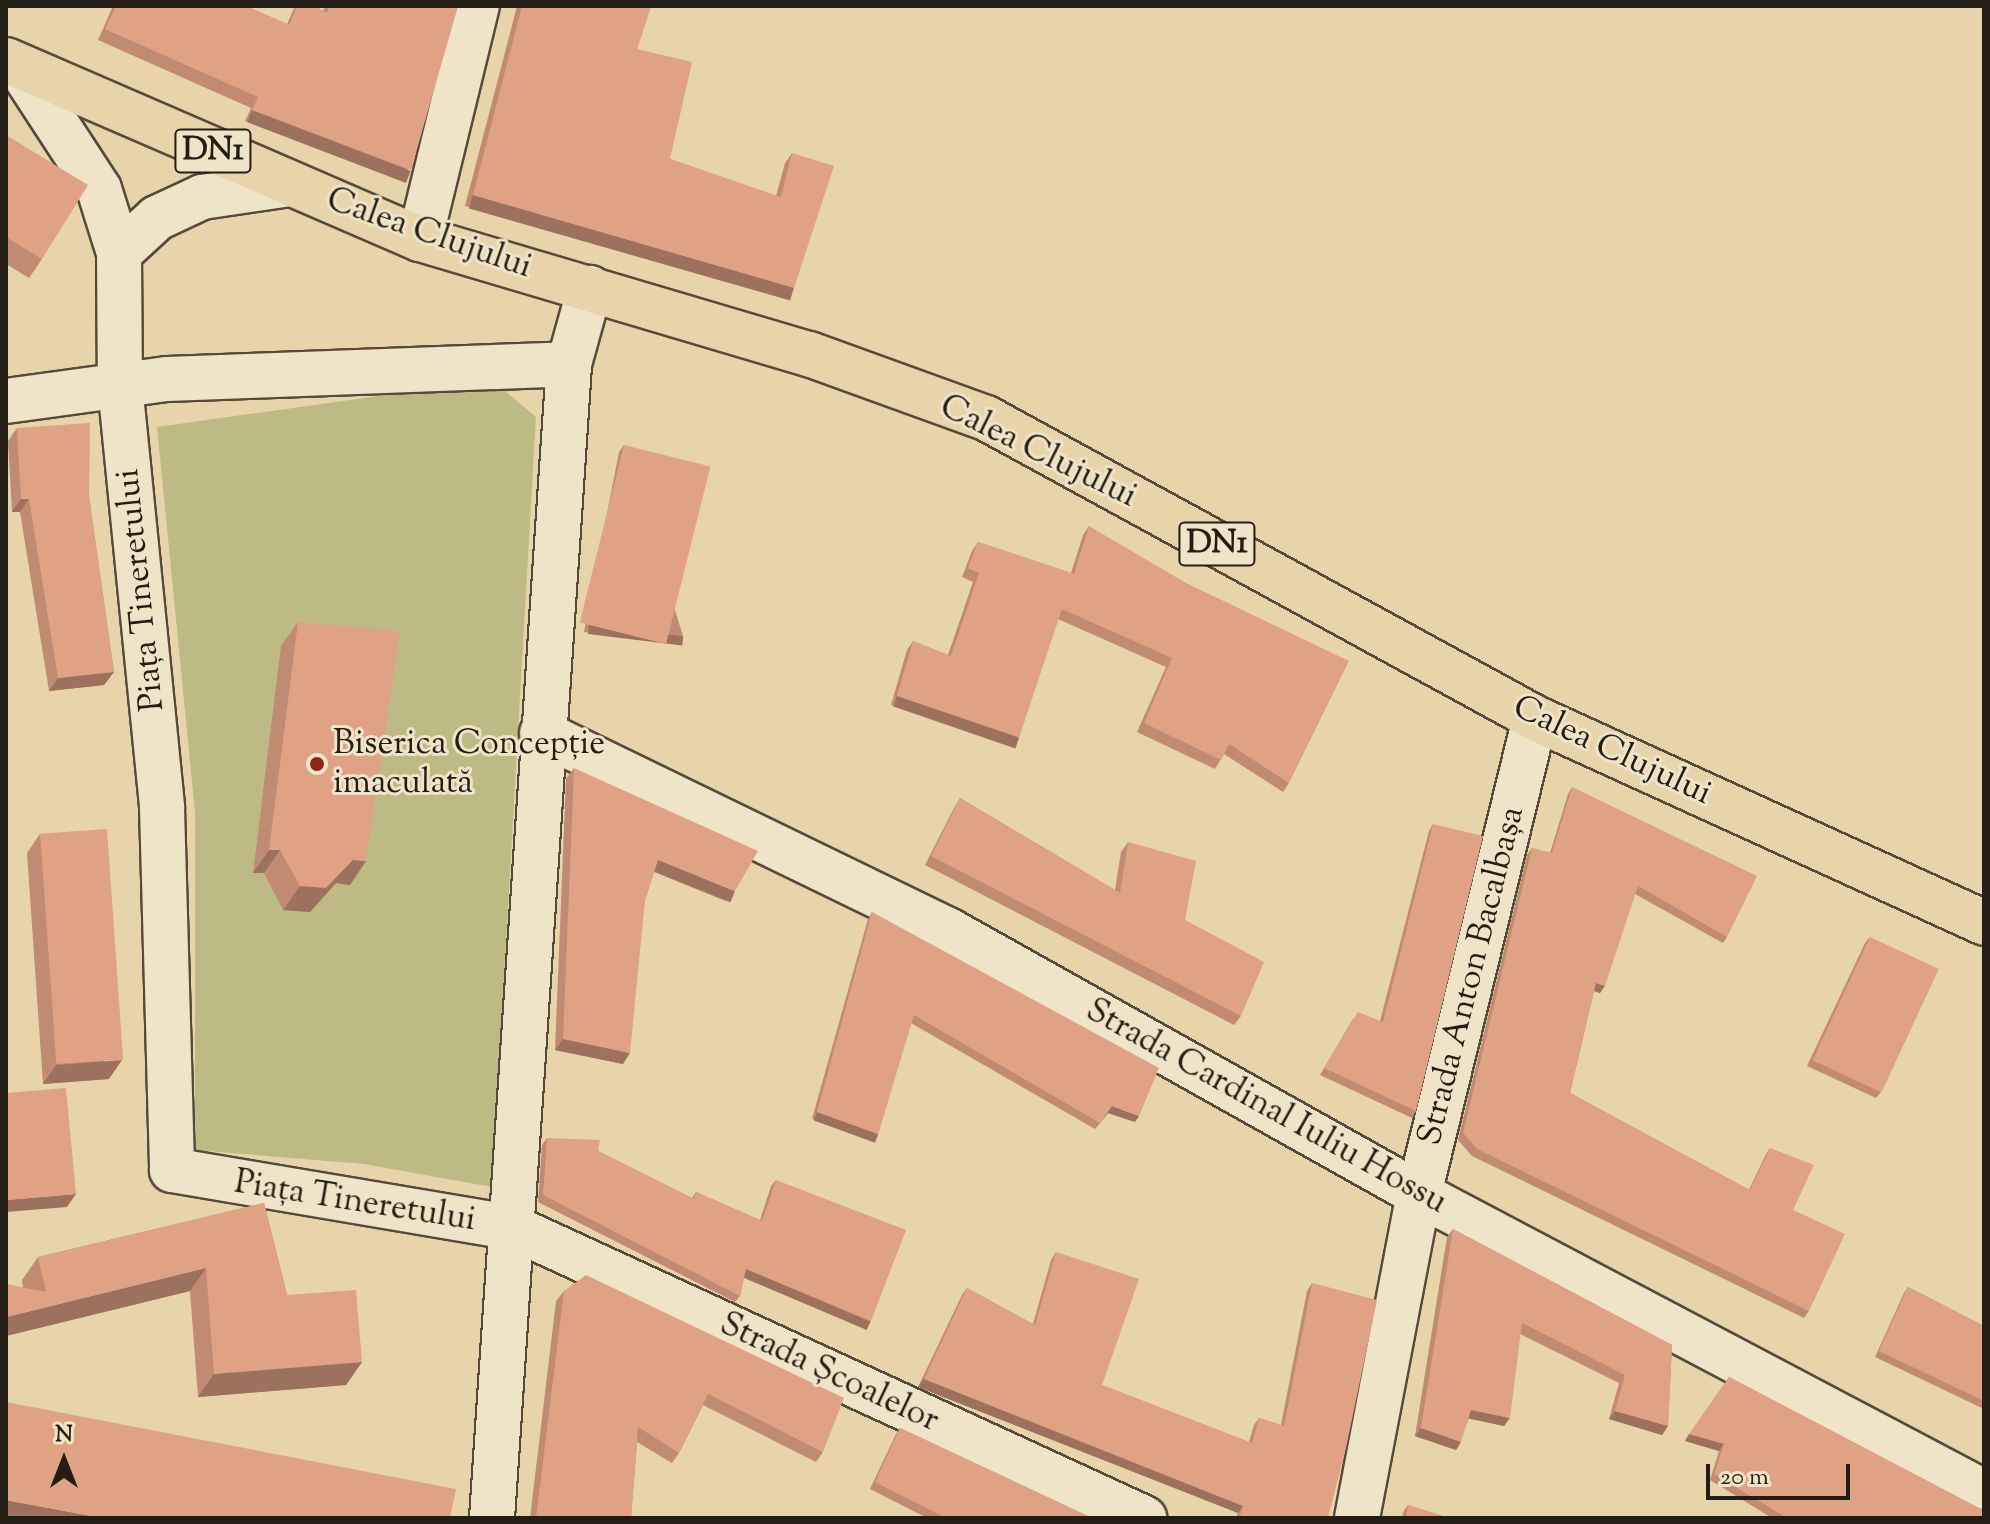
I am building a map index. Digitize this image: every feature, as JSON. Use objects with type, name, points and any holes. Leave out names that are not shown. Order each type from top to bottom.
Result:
[{"type":"main road","name":"Calea Clujului","points":[[13,64],[420,239],[809,354],[986,418],[1535,718],[1984,923]]},
{"type":"street","points":[[420,239],[477,6]]},
{"type":"street","name":"Piața Tineretului","points":[[13,64],[99,189],[119,253],[120,385],[162,808],[172,1170],[514,1228],[542,733],[569,364],[590,288]]},
{"type":"street","points":[[119,253],[157,218],[202,197],[290,184]]},
{"type":"street","points":[[6,401],[120,385],[569,364]]},
{"type":"street","name":"Strada Anton Bacalbașa","points":[[1357,1518],[1419,1194],[1535,718]]},
{"type":"street","name":"Strada Cardinal Iuliu Hossu","points":[[542,733],[948,930],[1419,1194],[1984,1492]]},
{"type":"street","points":[[492,1518],[514,1228]]},
{"type":"street","name":"Strada Școalelor","points":[[514,1228],[1144,1518]]},
{"type":"shaded area","points":[[492,380],[536,417],[492,1187],[364,1164],[195,1150],[195,812],[157,427]]},
{"type":"building","points":[[116,6],[246,6],[289,25],[297,6],[315,6],[327,13],[329,6],[458,6],[411,170],[252,110],[258,97],[105,29]]},
{"type":"building","points":[[522,6],[651,6],[637,49],[692,62],[670,159],[781,197],[792,153],[834,166],[794,288],[473,195]]},
{"type":"building","points":[[6,135],[88,185],[42,259],[6,237]]},
{"type":"building","points":[[90,423],[89,496],[114,672],[58,678],[29,499],[21,499],[17,428]]},
{"type":"building","points":[[624,445],[710,467],[666,644],[580,623]]},
{"type":"building","points":[[1089,526],[1186,583],[1349,661],[1289,783],[1229,744],[1221,760],[1144,723],[1172,658],[1062,609],[1019,737],[897,696],[913,641],[951,656],[979,573],[968,568],[978,542],[1074,574]]},
{"type":"building","name":"Biserica Concepție imaculată","points":[[298,622],[400,631],[366,861],[353,860],[326,888],[300,886],[280,850],[269,850]]},
{"type":"building","points":[[574,768],[758,851],[735,891],[658,860],[645,900],[630,1053],[563,1039]]},
{"type":"building","points":[[1572,787],[1757,876],[1727,937],[1638,886],[1605,986],[1596,983],[1570,1093],[1750,1190],[1770,1148],[1814,1165],[1793,1210],[1845,1234],[1809,1311],[1477,1149],[1463,1133],[1532,848],[1552,853]]},
{"type":"building","points":[[960,798],[1120,893],[1128,842],[1196,861],[1185,920],[1264,962],[1241,1016],[931,856]]},
{"type":"building","points":[[1433,824],[1483,836],[1416,1111],[1324,1068],[1358,1012],[1383,1022]]},
{"type":"building","points":[[107,829],[123,1059],[56,1064],[40,834]]},
{"type":"building","points":[[872,912],[1159,1068],[1139,1116],[1112,1106],[1100,1123],[914,1015],[878,1134],[817,1112]]},
{"type":"building","points":[[1870,937],[1939,969],[1881,1092],[1813,1060]]},
{"type":"building","points":[[66,1088],[76,1194],[6,1200],[6,1093]]},
{"type":"building","points":[[547,1138],[600,1140],[598,1151],[694,1199],[696,1192],[762,1221],[776,1180],[906,1230],[871,1321],[746,1269],[740,1296],[543,1195]]},
{"type":"building","points":[[264,1203],[287,1295],[356,1290],[362,1362],[214,1374],[206,1268],[7,1317],[6,1322],[6,1284],[46,1292],[38,1257]]},
{"type":"building","points":[[1453,1229],[1672,1345],[1668,1426],[1615,1411],[1625,1375],[1522,1323],[1510,1418],[1471,1410],[1461,1442],[1421,1428]]},
{"type":"building","points":[[1056,1252],[1139,1279],[1102,1385],[1252,1443],[1259,1418],[1284,1426],[1312,1283],[1377,1300],[1328,1518],[1239,1518],[1243,1506],[924,1379],[967,1288],[1035,1325]]},
{"type":"building","points":[[586,1275],[844,1398],[823,1452],[708,1394],[679,1453],[638,1427],[631,1518],[536,1518],[564,1291]]},
{"type":"building","points":[[1908,1287],[1984,1326],[1984,1401],[1879,1351]]},
{"type":"building","points":[[1729,1377],[1984,1509],[1984,1518],[1787,1518],[1714,1474],[1724,1444],[1689,1434]]},
{"type":"building","points":[[6,1402],[456,1489],[450,1518],[102,1518],[6,1500]]},
{"type":"building","points":[[900,1428],[1092,1518],[946,1518],[875,1482]]},
{"type":"building","points":[[1408,1505],[1449,1518],[1406,1518]]},
{"type":"place","name":"Biserica Concepție imaculată","points":[[317,764]]}]
